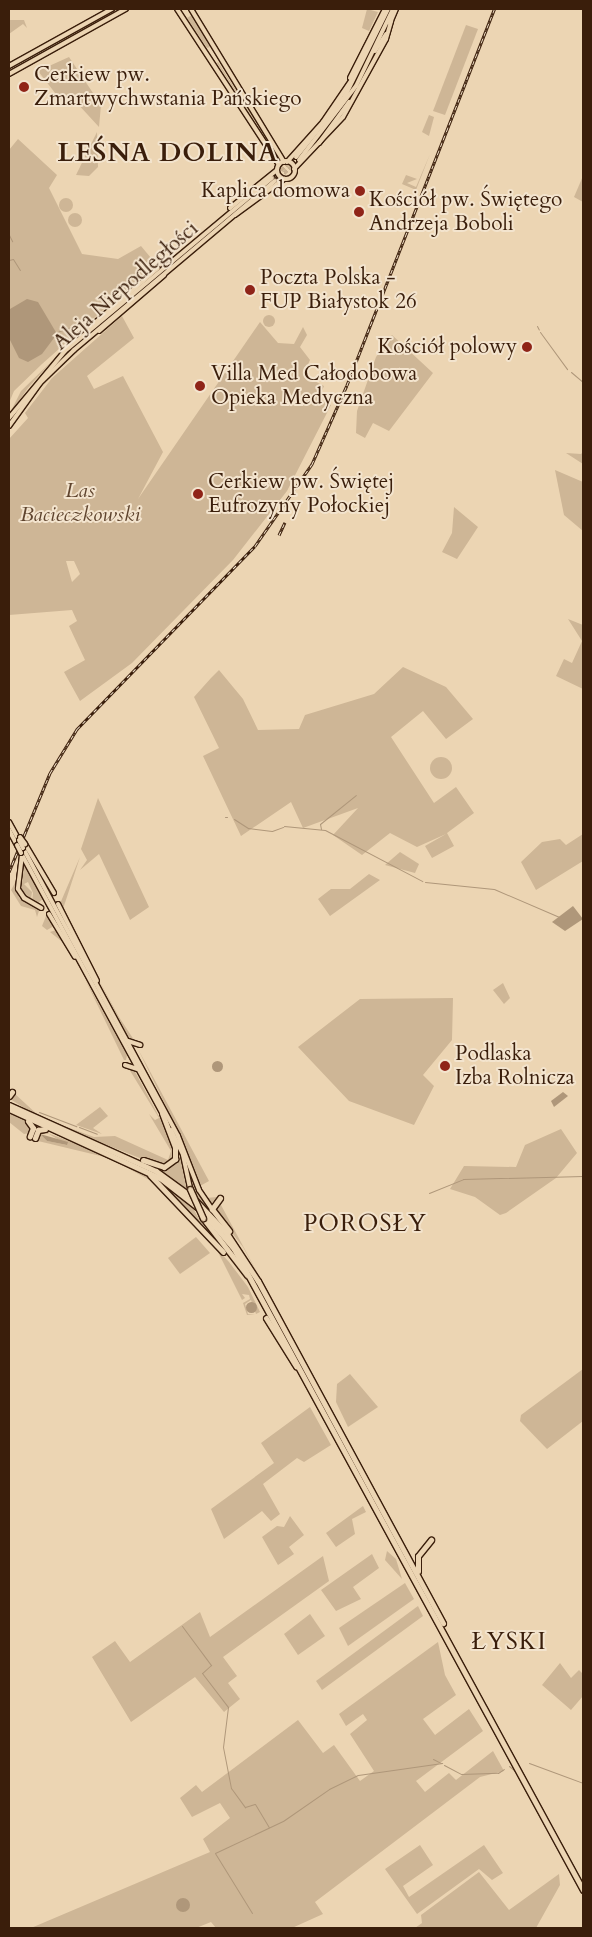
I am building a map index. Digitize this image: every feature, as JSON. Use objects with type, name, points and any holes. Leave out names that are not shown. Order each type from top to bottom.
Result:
[{"type":"highway","points":[[9,1100],[19,1113],[54,1131],[131,1162],[170,1185],[207,1217],[239,1257],[261,1295]]},
{"type":"highway","points":[[9,1105],[32,1126],[32,1137],[39,1129],[54,1131]]},
{"type":"highway","points":[[9,1109],[161,1167],[173,1162],[176,1147],[162,1113]]},
{"type":"highway","points":[[126,1154],[166,1177],[202,1206],[258,1281]]},
{"type":"highway","points":[[131,1162],[164,1188],[223,1252]]},
{"type":"highway","points":[[190,1189],[203,1218],[267,1301]]},
{"type":"highway","points":[[220,1198],[211,1205],[214,1213],[241,1247],[312,1389],[583,1890]]},
{"type":"highway","points":[[266,1318],[312,1389]]},
{"type":"highway","points":[[276,1318],[422,1581],[452,1646]]},
{"type":"highway","points":[[422,1581],[418,1556],[430,1540]]},
{"type":"main road","points":[[9,66],[73,34],[112,9]]},
{"type":"main road","points":[[9,74],[78,39],[126,9]]},
{"type":"main road","points":[[178,9],[216,60],[283,163],[294,169]]},
{"type":"main road","points":[[191,9],[216,60]]},
{"type":"main road","points":[[310,154],[343,112],[356,86],[387,9]]},
{"type":"main road","points":[[335,105],[387,9]]},
{"type":"main road","points":[[221,221],[272,179],[277,170],[335,105],[367,60],[395,9]]},
{"type":"main road","points":[[221,221],[265,194],[284,179],[291,177],[294,169],[310,154],[349,107],[386,39],[395,9]]},
{"type":"main road","points":[[185,19],[188,13],[194,14]]},
{"type":"main road","points":[[356,86],[298,158],[335,111],[390,22]]},
{"type":"main road","points":[[73,34],[78,39]]},
{"type":"main road","points":[[44,50],[48,55]]},
{"type":"main road","points":[[277,170],[284,179]]},
{"type":"main road","name":"Aleja Niepodległości","points":[[9,426],[40,383],[72,349],[272,179]]},
{"type":"main road","points":[[72,349],[158,268]]},
{"type":"main road","points":[[72,349],[164,275]]},
{"type":"main road","name":"Aleja Niepodległości","points":[[9,418],[72,349]]},
{"type":"main road","points":[[9,822],[44,891],[183,1146],[199,1190],[214,1213]]},
{"type":"main road","points":[[9,830],[19,841]]},
{"type":"main road","points":[[23,850],[54,893]]},
{"type":"main road","points":[[23,850],[18,889],[24,898],[41,908]]},
{"type":"main road","points":[[58,904],[101,993]]},
{"type":"main road","points":[[49,914],[86,973],[180,1148],[190,1189]]},
{"type":"main road","points":[[80,957],[86,973]]},
{"type":"main road","points":[[126,1039],[140,1045],[136,1058]]},
{"type":"main road","points":[[129,1052],[126,1065],[139,1071]]},
{"type":"green space","points":[[115,9],[123,9],[80,35],[78,32]]},
{"type":"green space","points":[[367,9],[378,12],[369,31],[362,28]]},
{"type":"green space","points":[[192,15],[210,47],[207,48],[187,18]]},
{"type":"green space","points":[[9,20],[24,20],[27,28],[23,24],[9,34]]},
{"type":"green space","points":[[466,25],[478,29],[445,115],[433,111]]},
{"type":"green space","points":[[69,57],[101,105],[99,127],[76,102],[66,107],[38,71]]},
{"type":"green space","points":[[218,62],[279,158],[217,63]]},
{"type":"green space","points":[[429,115],[434,117],[429,136],[422,132]]},
{"type":"green space","points":[[97,132],[98,167],[89,176],[76,175]]},
{"type":"green space","points":[[18,139],[57,175],[49,188],[82,254],[118,259],[141,246],[151,258],[147,271],[42,364],[14,391],[9,403],[9,150]]},
{"type":"green space","points":[[430,154],[416,190],[402,184],[406,175],[417,179],[407,183],[416,187]]},
{"type":"green space","points":[[583,176],[583,202],[574,197]]},
{"type":"green space","points":[[63,198],[69,198],[73,205],[69,212],[63,212],[59,208],[59,202]]},
{"type":"green space","points":[[72,213],[78,213],[82,220],[78,227],[72,227],[68,223],[68,217]]},
{"type":"green space","points":[[271,315],[274,316],[274,326],[267,327],[264,326],[263,319],[264,316]]},
{"type":"green space","name":"Las Bacieczkowski","points":[[122,316],[134,338],[87,376],[94,389],[123,376],[163,452],[138,499],[260,322],[278,343],[294,344],[303,327],[307,335],[300,347],[310,360],[303,375],[324,386],[319,398],[331,405],[287,491],[233,560],[132,663],[80,701],[64,672],[85,660],[69,626],[77,621],[72,610],[9,615],[9,439],[28,418],[25,413],[52,378]],"holes":[[[66,561],[74,561],[80,574],[72,582]]]},
{"type":"green space","points":[[392,335],[433,373],[389,431],[373,423],[365,438],[356,433],[357,411],[376,357]]},
{"type":"green space","points":[[52,361],[28,388],[9,415],[21,391]]},
{"type":"green space","points":[[583,452],[583,464],[566,453],[581,454]]},
{"type":"green space","points":[[555,470],[583,482],[583,531],[564,515]]},
{"type":"green space","points":[[454,507],[478,527],[457,559],[442,552],[452,533]]},
{"type":"green space","points":[[568,619],[583,625],[583,689],[556,676],[564,659],[572,663],[582,641]]},
{"type":"green space","points":[[403,667],[446,687],[473,719],[446,739],[423,711],[391,737],[434,803],[456,787],[474,813],[447,833],[454,846],[432,858],[425,846],[446,834],[417,847],[390,833],[362,855],[333,835],[358,808],[303,828],[291,802],[241,836],[203,756],[219,748],[194,697],[211,678],[219,670],[243,699],[258,730],[299,729],[305,715],[374,694]]},
{"type":"green space","points":[[441,757],[449,760],[452,768],[449,776],[441,779],[433,776],[430,768],[433,760]]},
{"type":"green space","points":[[98,798],[149,907],[130,920],[99,854],[80,870],[87,860],[81,849]]},
{"type":"green space","points":[[583,834],[583,861],[536,890],[521,862],[542,842],[560,839],[566,845]]},
{"type":"green space","points":[[400,852],[419,864],[415,873],[385,865]]},
{"type":"green space","points":[[80,857],[63,909],[82,948],[59,906]]},
{"type":"green space","points":[[23,858],[44,898],[37,904],[32,902],[33,893],[28,882],[24,884],[32,892],[31,899],[19,888]]},
{"type":"green space","points":[[369,874],[380,880],[330,916],[318,899],[331,889],[350,889]]},
{"type":"green space","points":[[15,883],[19,898],[39,911],[37,917],[35,910],[21,906],[11,890]]},
{"type":"green space","points":[[56,913],[182,1146],[199,1194],[240,1248],[196,1198],[182,1148]]},
{"type":"green space","points":[[46,916],[49,916],[80,969],[65,944],[50,932],[56,930],[54,926],[47,930],[42,926]]},
{"type":"green space","points":[[95,973],[119,1017],[136,1043],[129,1038]]},
{"type":"green space","points":[[85,979],[127,1055],[126,1060],[124,1060]]},
{"type":"green space","points":[[503,983],[510,998],[504,1004],[493,990]]},
{"type":"green space","points":[[453,998],[452,1040],[423,1075],[434,1086],[414,1125],[349,1101],[298,1047],[360,999]]},
{"type":"green space","points":[[138,1049],[209,1181],[200,1186],[206,1198],[217,1197],[210,1205],[199,1186],[183,1141]]},
{"type":"green space","points":[[132,1066],[172,1141],[175,1154],[167,1164],[157,1165],[42,1119],[10,1099],[14,1093],[40,1117],[94,1137],[115,1136],[168,1160],[171,1151],[149,1114],[155,1120],[159,1118],[129,1069]]},
{"type":"green space","points":[[100,1107],[108,1116],[93,1128],[102,1134],[76,1125]]},
{"type":"green space","points":[[9,1113],[27,1122],[30,1133],[24,1134],[9,1122]]},
{"type":"green space","points":[[561,1129],[577,1153],[556,1178],[506,1213],[500,1215],[475,1197],[450,1189],[464,1166],[516,1167],[525,1145]]},
{"type":"green space","points":[[39,1130],[110,1156],[134,1167],[157,1183],[229,1262],[248,1287],[260,1312],[256,1314],[251,1300],[245,1304],[248,1314],[255,1314],[247,1315],[243,1303],[250,1299],[249,1295],[242,1294],[245,1298],[242,1300],[218,1252],[157,1184],[109,1158],[38,1141]],"holes":[[[40,1134],[49,1134],[67,1145],[47,1141]]]},
{"type":"green space","points":[[177,1146],[182,1160],[187,1191],[147,1164],[160,1168],[171,1165]]},
{"type":"green space","points":[[152,1176],[191,1204],[206,1233],[173,1194]]},
{"type":"green space","points":[[218,1202],[221,1205],[273,1302],[243,1247],[213,1209]]},
{"type":"green space","points":[[196,1237],[210,1253],[180,1274],[168,1258]]},
{"type":"green space","points":[[583,1369],[583,1421],[547,1449],[520,1421],[521,1415]]},
{"type":"green space","points":[[350,1374],[378,1407],[348,1427],[336,1402],[337,1384]]},
{"type":"green space","points":[[310,1407],[331,1445],[304,1462],[297,1458],[263,1484],[280,1514],[271,1521],[262,1511],[224,1539],[211,1509],[274,1463],[261,1443]]},
{"type":"green space","points":[[363,1506],[366,1512],[352,1519],[355,1534],[336,1547],[326,1533]]},
{"type":"green space","points":[[290,1516],[304,1535],[289,1547],[294,1554],[278,1565],[262,1537],[277,1526],[284,1527]]},
{"type":"green space","points":[[387,1551],[396,1559],[402,1579],[385,1560]]},
{"type":"green space","points":[[372,1554],[379,1568],[353,1587],[361,1599],[336,1611],[321,1590]]},
{"type":"green space","points":[[323,1556],[329,1581],[223,1657],[237,1676],[228,1683],[240,1699],[224,1712],[195,1677],[131,1722],[92,1657],[115,1641],[130,1662],[200,1612],[210,1637]]},
{"type":"green space","points":[[405,1583],[414,1599],[348,1646],[339,1628]]},
{"type":"green space","points":[[418,1606],[423,1616],[322,1690],[316,1681]]},
{"type":"green space","points":[[310,1614],[325,1636],[298,1655],[284,1634]]},
{"type":"green space","points":[[438,1642],[445,1675],[456,1695],[423,1719],[435,1735],[469,1709],[483,1731],[416,1781],[425,1792],[449,1773],[456,1780],[493,1751],[504,1771],[480,1777],[315,1902],[323,1914],[292,1928],[216,1928],[211,1922],[196,1928],[31,1928],[210,1852],[203,1839],[230,1818],[220,1803],[192,1817],[180,1798],[196,1785],[202,1792],[298,1720],[323,1753],[334,1745],[360,1781],[374,1771],[350,1734],[367,1720],[363,1714],[346,1726],[339,1714]]},
{"type":"green space","points":[[560,1663],[571,1678],[579,1670],[583,1674],[583,1696],[571,1710],[542,1685]]},
{"type":"green space","points":[[420,1845],[433,1865],[403,1886],[409,1897],[484,1845],[503,1873],[492,1880],[479,1869],[417,1914],[385,1869]]},
{"type":"green space","points":[[479,1872],[509,1910],[559,1874],[560,1885],[536,1928],[415,1928],[422,1923],[421,1915]]},
{"type":"shaded area","points":[[27,299],[38,302],[57,334],[42,354],[28,362],[19,358],[9,338],[10,309]]},
{"type":"shaded area","points":[[573,906],[583,919],[565,931],[552,922]]},
{"type":"shaded area","points":[[215,1061],[219,1061],[222,1066],[221,1070],[215,1071],[212,1068],[212,1064]]},
{"type":"shaded area","points":[[563,1092],[568,1096],[554,1107],[551,1101]]},
{"type":"shaded area","points":[[40,1134],[68,1142],[67,1145],[47,1141]]},
{"type":"shaded area","points":[[251,1301],[257,1307],[251,1313],[245,1307]]},
{"type":"shaded area","points":[[180,1898],[186,1898],[190,1905],[186,1912],[180,1912],[176,1908],[176,1902]]},
{"type":"waterway","points":[[9,235],[12,241]]},
{"type":"waterway","points":[[9,260],[13,259],[20,270]]},
{"type":"waterway","points":[[57,332],[88,321]]},
{"type":"waterway","points":[[537,326],[539,330]]},
{"type":"waterway","points":[[540,332],[567,369]]},
{"type":"waterway","points":[[571,372],[583,382]]},
{"type":"waterway","points":[[321,829],[320,824],[356,795]]},
{"type":"waterway","points":[[234,819],[248,828],[272,831],[283,827]]},
{"type":"waterway","points":[[284,826],[325,830],[422,881]]},
{"type":"waterway","points":[[425,882],[494,889],[559,917]]},
{"type":"waterway","points":[[39,1112],[76,1126]]},
{"type":"waterway","points":[[79,1127],[97,1134]]},
{"type":"waterway","points":[[429,1193],[463,1179],[583,1176]]},
{"type":"waterway","points":[[182,1626],[211,1665],[202,1673],[228,1707],[223,1747],[231,1788],[245,1807],[255,1804],[269,1827]]},
{"type":"waterway","points":[[433,1759],[441,1763]]},
{"type":"waterway","points":[[252,1913],[215,1853],[283,1821],[329,1789],[358,1775],[442,1763]]},
{"type":"waterway","points":[[529,1763],[583,1783]]},
{"type":"waterway","points":[[444,1765],[461,1774],[498,1773],[504,1769]]},
{"type":"waterway","points":[[509,1766],[515,1771]]},
{"type":"tunnel","points":[[272,178],[296,157]]},
{"type":"tunnel","points":[[275,181],[299,160]]},
{"type":"railway","points":[[9,872],[50,773],[77,729],[255,546],[312,464],[347,385],[494,9]]},
{"type":"railway","points":[[279,535],[285,522]]},
{"type":"place","name":"Cerkiew pw. Zmartwychwstania Pańskiego","points":[[24,87]]},
{"type":"place","name":"Kaplica domowa","points":[[360,191]]},
{"type":"place","name":"Kościół pw. Świętego Andrzeja Boboli","points":[[359,212]]},
{"type":"place","name":"Poczta Polska - FUP Białystok 26","points":[[250,290]]},
{"type":"place","name":"Kościół polowy","points":[[527,347]]},
{"type":"place","name":"Villa Med Całodobowa Opieka Medyczna","points":[[200,386]]},
{"type":"place","name":"Cerkiew pw. Świętej Eufrozyny Połockiej","points":[[198,494]]},
{"type":"place","name":"Podlaska Izba Rolnicza","points":[[445,1066]]},
{"type":"district","name":"LEŚNA DOLINA","points":[[168,153]]},
{"type":"district","name":"POROSŁY","points":[[365,1224]]},
{"type":"district","name":"ŁYSKI","points":[[509,1642]]}]
